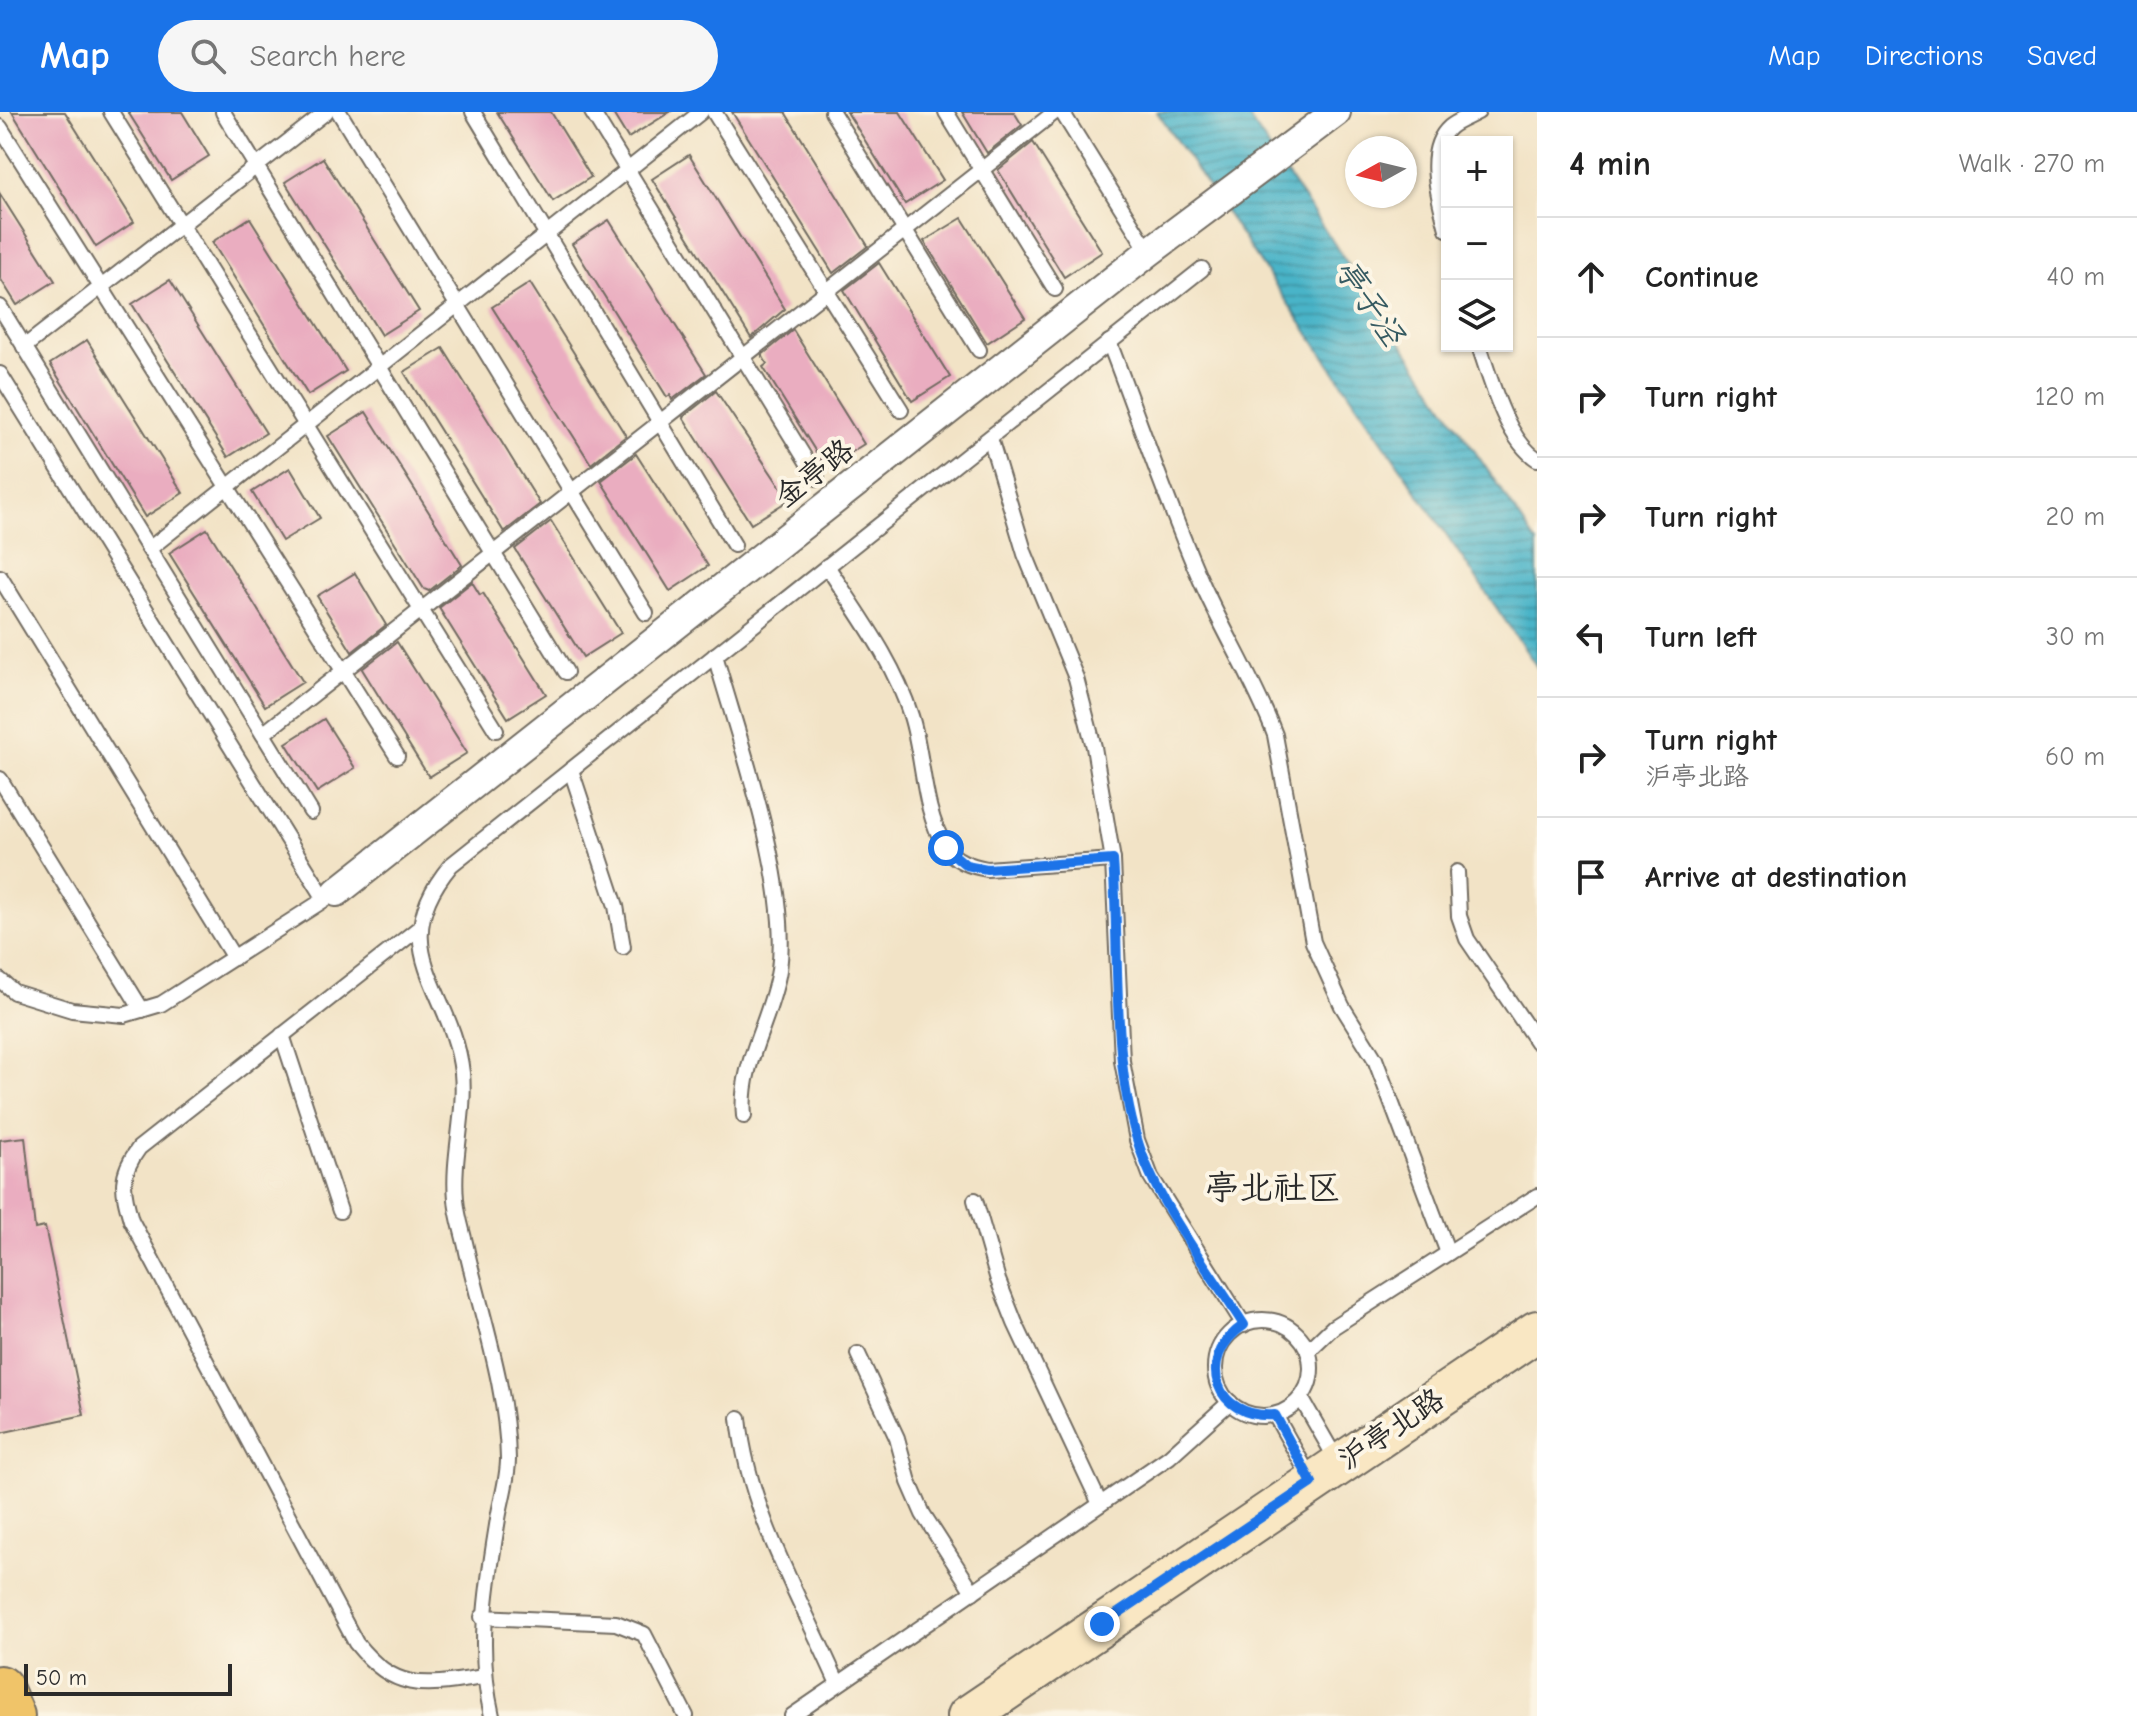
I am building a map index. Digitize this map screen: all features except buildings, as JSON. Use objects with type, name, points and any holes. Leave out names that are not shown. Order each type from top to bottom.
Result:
[{"type":"highway","points":[[0,1688],[12,1716]]},
{"type":"street","name":"金亭路","points":[[331,896],[1149,252],[1336,112]]},
{"type":"street","name":"沪亭北路","points":[[968,1716],[1537,1331]]},
{"type":"lane","points":[[111,112],[496,730]]},
{"type":"lane","points":[[223,112],[566,672]]},
{"type":"lane","points":[[24,347],[326,112]]},
{"type":"lane","points":[[339,112],[646,613]]},
{"type":"lane","points":[[473,112],[734,545]]},
{"type":"lane","points":[[592,112],[817,478]]},
{"type":"lane","points":[[149,549],[701,112]]},
{"type":"lane","points":[[714,112],[901,410]]},
{"type":"lane","points":[[832,112],[979,350]]},
{"type":"lane","points":[[946,112],[1055,289]]},
{"type":"lane","points":[[263,734],[1055,112]]},
{"type":"lane","points":[[1062,112],[1149,252]]},
{"type":"lane","points":[[1442,208],[1437,184],[1437,149],[1449,127],[1478,112]]},
{"type":"lane","points":[[0,127],[397,756]]},
{"type":"lane","points":[[492,1716],[483,1677],[482,1617],[508,1464],[507,1431],[500,1384],[456,1201],[455,1159],[462,1072],[424,964],[419,928],[429,891],[451,865],[1202,269]]},
{"type":"lane","points":[[0,307],[311,812]]},
{"type":"lane","points":[[1109,342],[1199,577],[1275,735],[1313,942],[1342,1006],[1375,1059],[1448,1253]]},
{"type":"lane","points":[[1481,352],[1502,412],[1530,455],[1537,459]]},
{"type":"lane","points":[[0,374],[331,896],[161,1004],[124,1015],[72,1010],[14,992],[0,980]]},
{"type":"lane","points":[[990,438],[1025,554],[1076,678],[1094,747],[1113,860],[1122,1061],[1137,1140],[1151,1177],[1244,1325]]},
{"type":"lane","points":[[827,566],[895,673],[911,716],[935,819],[946,848],[966,865],[987,869],[1113,860]]},
{"type":"lane","points":[[0,577],[234,958]]},
{"type":"lane","points":[[715,655],[764,828],[777,900],[779,968],[766,1023],[746,1070],[742,1092],[744,1116]]},
{"type":"lane","points":[[571,770],[616,906],[623,947]]},
{"type":"lane","points":[[0,779],[142,1010]]},
{"type":"lane","points":[[1457,872],[1459,916],[1467,939],[1537,1042]]},
{"type":"lane","points":[[419,928],[139,1148],[126,1166],[123,1193],[131,1220],[356,1643],[375,1667],[398,1681],[431,1685],[483,1677]]},
{"type":"lane","points":[[282,1035],[340,1211]]},
{"type":"lane","points":[[1308,1351],[1333,1327],[1537,1196]]},
{"type":"lane","points":[[975,1200],[998,1280],[1015,1323],[1100,1504]]},
{"type":"lane","points":[[1258,1321],[1288,1327],[1308,1351],[1309,1383],[1290,1409],[1275,1415],[1243,1412],[1220,1389],[1216,1359],[1221,1345],[1244,1325],[1258,1321]]},
{"type":"lane","points":[[858,1354],[897,1438],[909,1482],[923,1514],[973,1592]]},
{"type":"lane","points":[[1301,1398],[1326,1473]]},
{"type":"lane","points":[[792,1716],[1169,1457],[1230,1402]]},
{"type":"lane","points":[[1275,1415],[1326,1473]]},
{"type":"lane","points":[[739,1418],[743,1459],[756,1499],[838,1684]]},
{"type":"lane","points":[[482,1617],[616,1623],[644,1634],[662,1662],[686,1716]]},
{"type":"water","name":"亭子泾","points":[[1157,112],[1245,112],[1537,543],[1537,667]]},
{"type":"district","name":"亭北社区","points":[[1273,1187]]},
{"type":"route","points":[[946,848],[966,865],[987,869],[1113,860],[1122,1061],[1137,1140],[1151,1177],[1244,1325],[1231,1333],[1221,1345],[1216,1359],[1220,1389],[1243,1412],[1258,1416],[1275,1415],[1312,1483],[1102,1624]]}]
